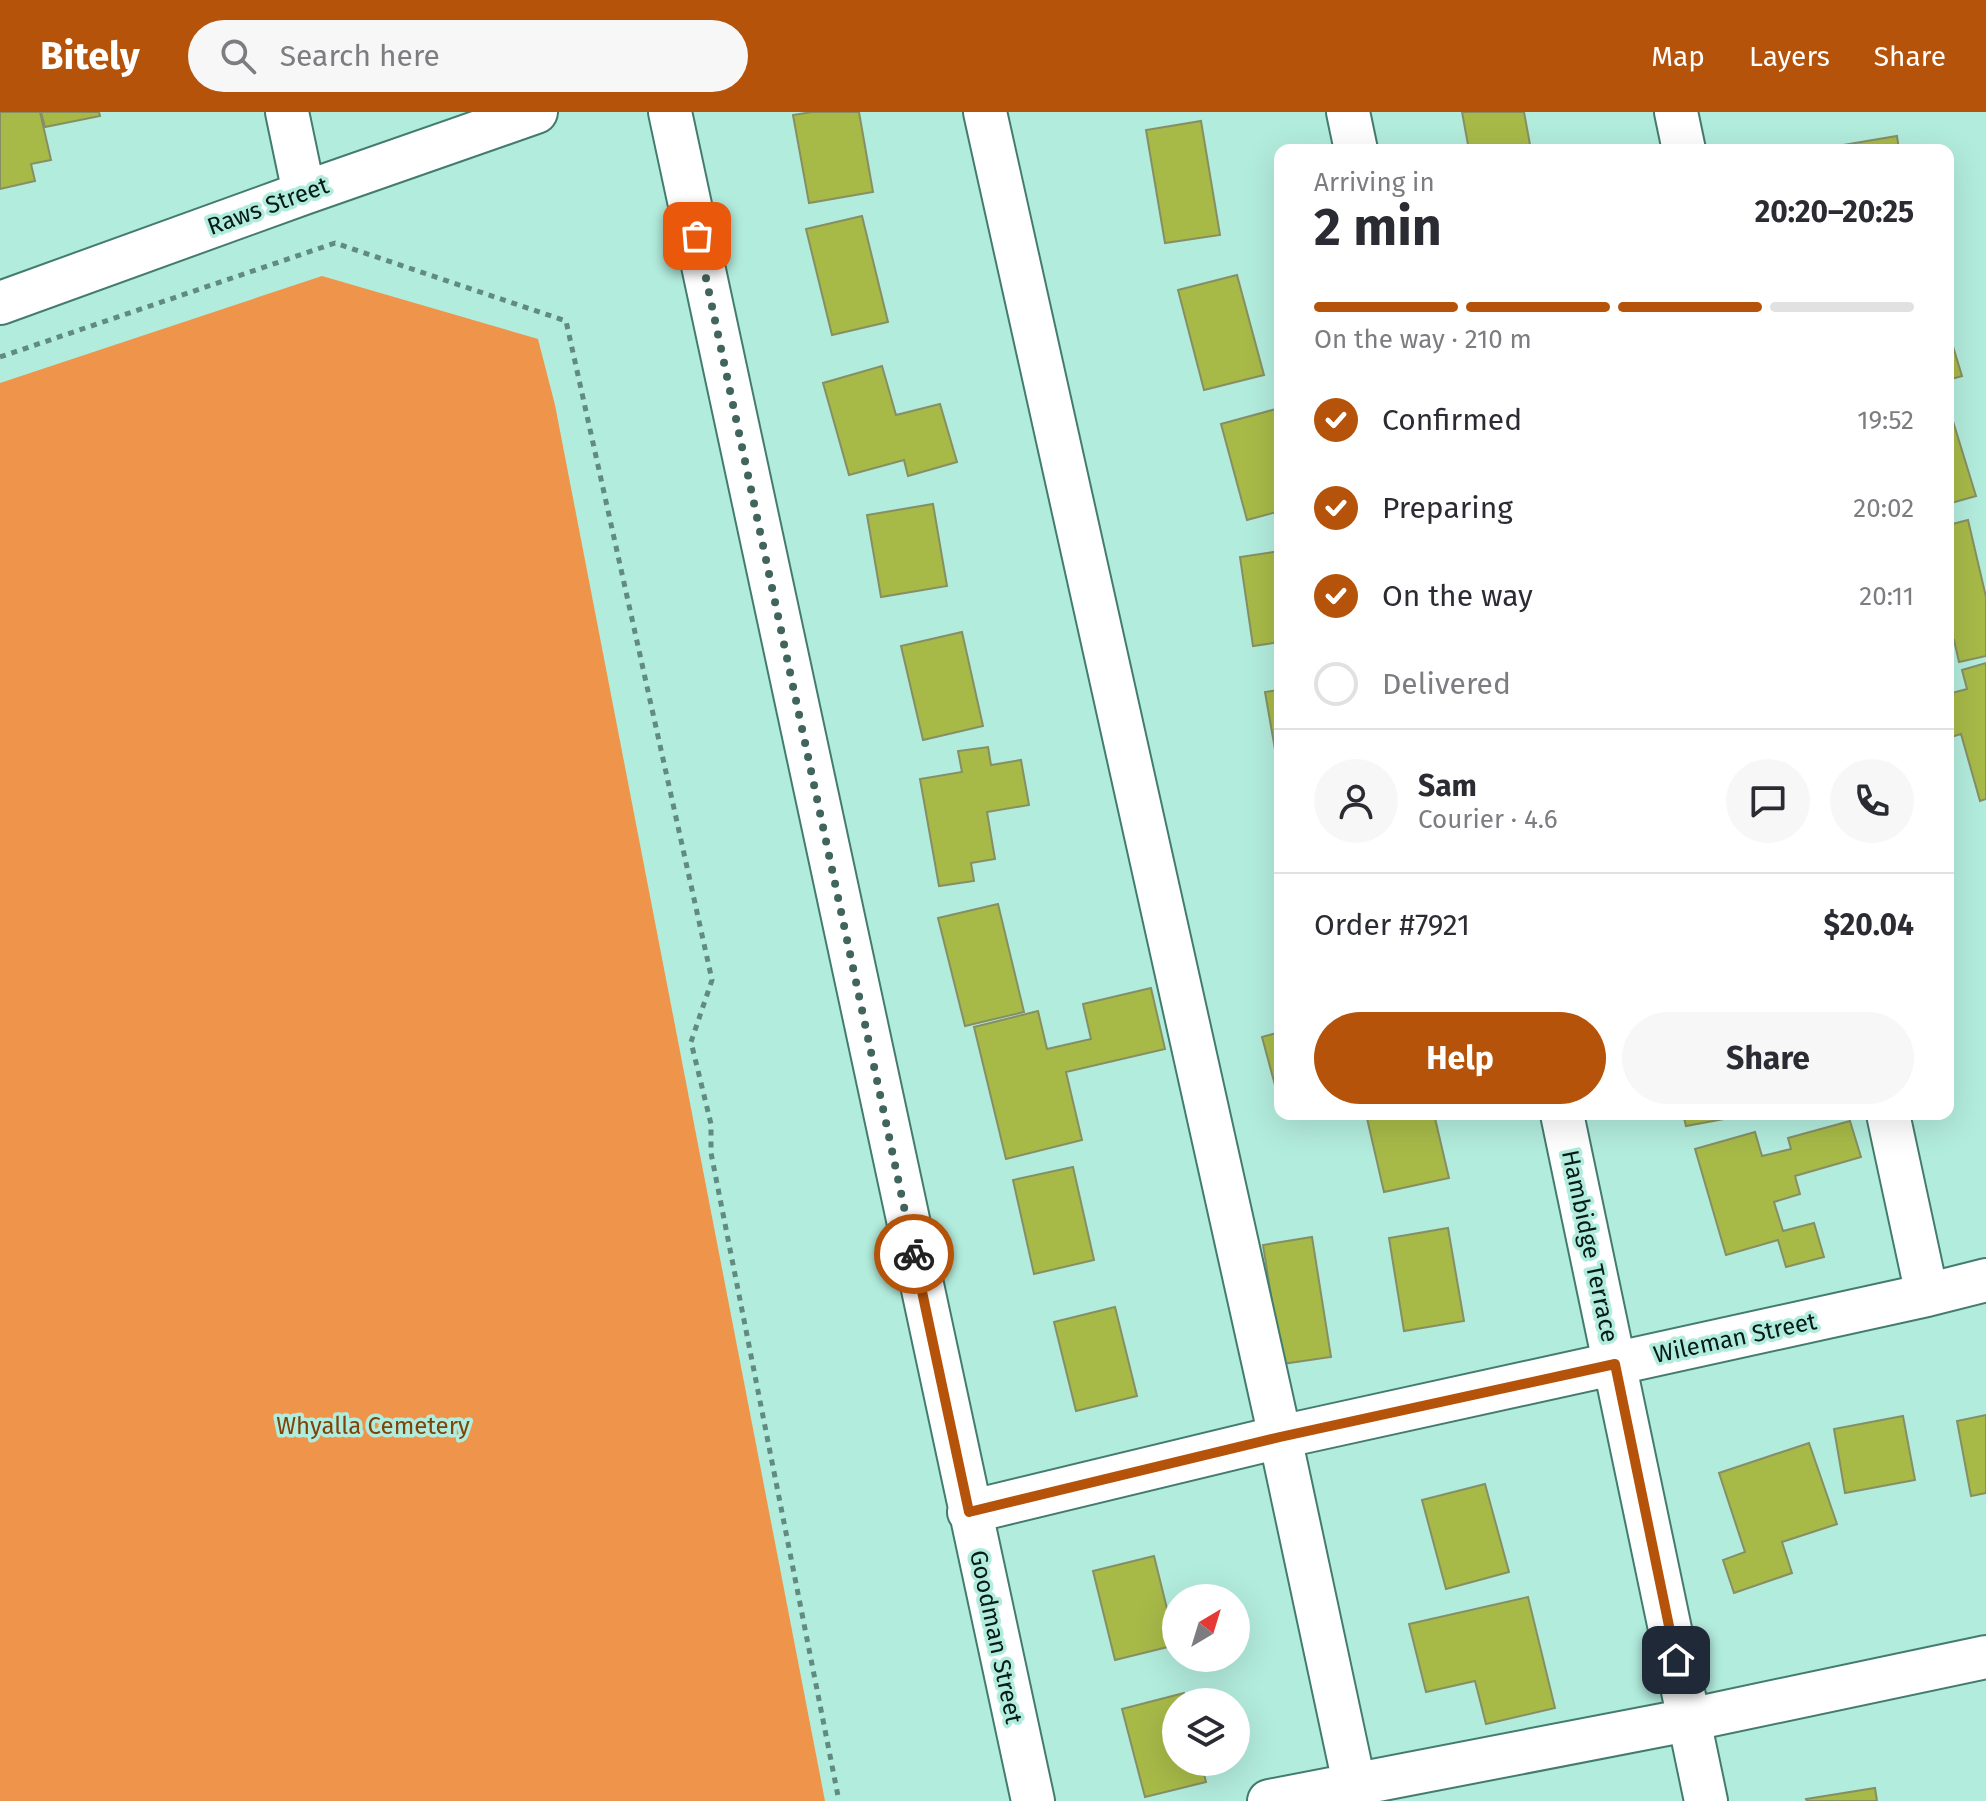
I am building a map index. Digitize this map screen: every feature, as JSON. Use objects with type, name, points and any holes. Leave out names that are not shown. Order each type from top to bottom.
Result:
[{"type":"street","points":[[287,112],[304,193]]},
{"type":"street","name":"Raws Street","points":[[0,303],[536,112]]},
{"type":"street","name":"Goodman Street","points":[[670,112],[1033,1801]]},
{"type":"street","points":[[985,112],[1354,1783]]},
{"type":"street","points":[[1348,112],[1355,144]]},
{"type":"street","points":[[1676,112],[1683,144]]},
{"type":"street","name":"Hambidge Terrace","points":[[1563,1120],[1706,1801]]},
{"type":"street","points":[[1889,1120],[1927,1295]]},
{"type":"street","name":"Wileman Street","points":[[969,1512],[1280,1437],[1986,1280]]},
{"type":"street","points":[[1269,1801],[1688,1720],[1986,1657]]},
{"type":"path","points":[[0,357],[335,243],[566,321],[712,980],[691,1042],[711,1124],[711,1153],[839,1801]]},
{"type":"green space","name":"Whyalla Cemetery","points":[[322,276],[538,339],[555,405],[825,1801],[0,1801],[0,383]]},
{"type":"building","points":[[0,112],[40,112],[51,160],[31,164],[35,181],[0,189]]},
{"type":"building","points":[[41,112],[99,112],[100,116],[45,127]]},
{"type":"building","points":[[859,112],[873,192],[809,203],[793,115]]},
{"type":"building","points":[[1462,112],[1524,112],[1530,144],[1468,144]]},
{"type":"building","points":[[1201,121],[1220,235],[1165,243],[1146,130]]},
{"type":"building","points":[[1897,136],[1898,144],[1849,144]]},
{"type":"building","points":[[862,216],[888,322],[832,335],[806,229]]},
{"type":"building","points":[[1237,275],[1264,375],[1204,390],[1178,290]]},
{"type":"building","points":[[1954,350],[1962,376],[1954,378]]},
{"type":"building","points":[[882,366],[896,415],[940,404],[957,462],[908,476],[904,460],[849,475],[823,383]]},
{"type":"building","points":[[1274,410],[1274,513],[1247,520],[1221,424]]},
{"type":"building","points":[[1954,424],[1976,496],[1954,502]]},
{"type":"building","points":[[933,504],[947,586],[881,597],[867,515]]},
{"type":"building","points":[[1968,520],[1986,597],[1986,656],[1959,662],[1954,640],[1954,524]]},
{"type":"building","points":[[1274,552],[1274,643],[1253,646],[1240,557]]},
{"type":"building","points":[[962,632],[983,726],[923,740],[901,646]]},
{"type":"building","points":[[1986,663],[1986,799],[1980,801],[1961,734],[1954,736],[1954,692],[1967,689],[1962,670]]},
{"type":"building","points":[[1274,691],[1274,744],[1265,692]]},
{"type":"building","points":[[988,747],[991,765],[1021,760],[1029,805],[987,812],[995,859],[971,863],[974,881],[939,886],[920,779],[962,772],[958,751]]},
{"type":"building","points":[[998,904],[1024,1012],[965,1026],[938,918]]},
{"type":"building","points":[[1151,988],[1165,1049],[1066,1072],[1082,1140],[1006,1159],[974,1027],[1038,1011],[1047,1049],[1091,1039],[1083,1004]]},
{"type":"building","points":[[1274,1034],[1274,1081],[1262,1037]]},
{"type":"building","points":[[1367,1120],[1435,1120],[1449,1178],[1384,1192]]},
{"type":"building","points":[[1684,1120],[1719,1120],[1686,1126]]},
{"type":"building","points":[[1850,1121],[1861,1157],[1795,1176],[1800,1194],[1774,1202],[1783,1231],[1814,1223],[1824,1257],[1786,1267],[1778,1240],[1726,1255],[1695,1149],[1755,1132],[1762,1156],[1791,1149],[1788,1138]]},
{"type":"building","points":[[1073,1167],[1094,1260],[1034,1274],[1013,1180]]},
{"type":"building","points":[[1448,1228],[1464,1321],[1404,1331],[1389,1238]]},
{"type":"building","points":[[1312,1237],[1331,1357],[1282,1364],[1263,1245]]},
{"type":"building","points":[[1115,1307],[1137,1396],[1076,1411],[1054,1322]]},
{"type":"building","points":[[1986,1415],[1986,1493],[1971,1496],[1957,1421]]},
{"type":"building","points":[[1903,1416],[1915,1480],[1845,1493],[1834,1429]]},
{"type":"building","points":[[1809,1443],[1837,1524],[1782,1542],[1792,1573],[1734,1593],[1723,1560],[1745,1552],[1719,1473]]},
{"type":"building","points":[[1485,1484],[1509,1572],[1446,1589],[1422,1500]]},
{"type":"building","points":[[1154,1556],[1162,1588],[1162,1648],[1115,1660],[1093,1571]]},
{"type":"building","points":[[1528,1597],[1555,1708],[1486,1724],[1475,1681],[1426,1692],[1409,1624]]},
{"type":"building","points":[[1162,1699],[1162,1776],[1204,1776],[1206,1782],[1145,1797],[1122,1709]]},
{"type":"building","points":[[1875,1788],[1877,1801],[1806,1799]]},
{"type":"way so far","points":[[697,236],[914,1254]]},
{"type":"route","points":[[914,1254],[969,1512],[1280,1437],[1615,1364],[1676,1660]]}]
